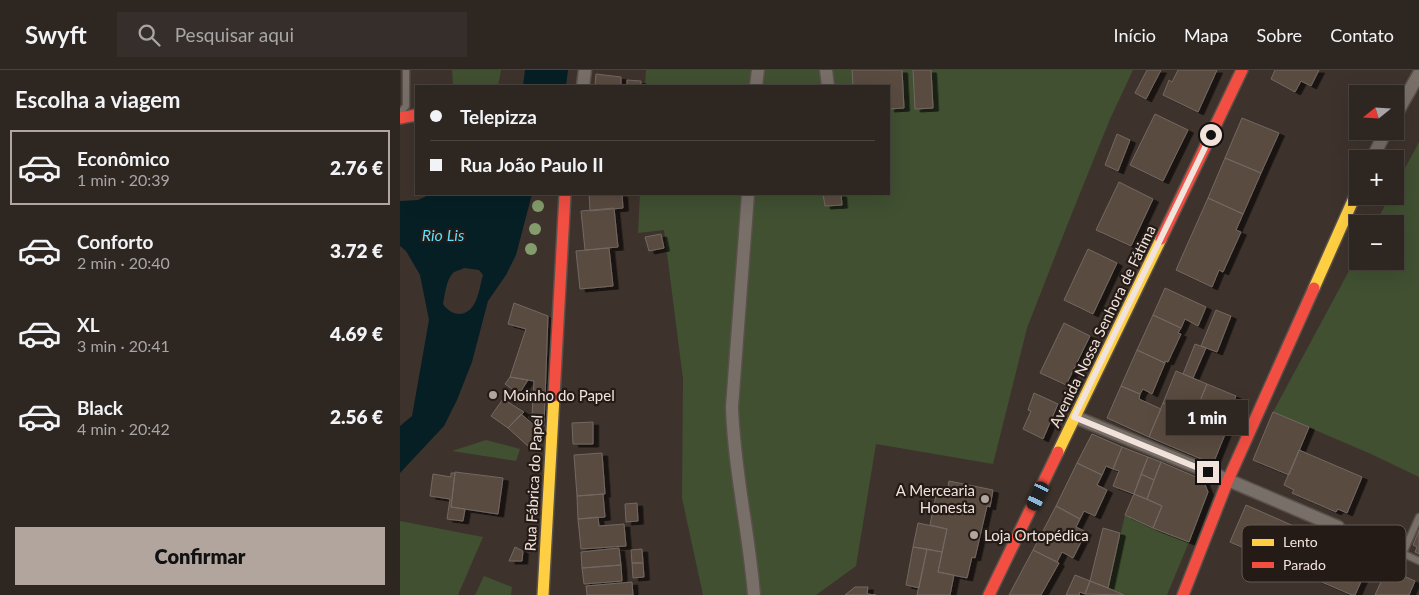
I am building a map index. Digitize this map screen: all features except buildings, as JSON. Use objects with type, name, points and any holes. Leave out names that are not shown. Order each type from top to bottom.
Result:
[{"type":"main road","name":"Avenida Nossa Senhora de Fátima","points":[[989,595],[1006,564],[1074,417],[1145,275],[1242,70]]},
{"type":"main road","points":[[400,118],[415,115]]},
{"type":"main road","name":"Rua Fábrica do Papel","points":[[544,595],[565,195]]},
{"type":"main road","points":[[1183,595],[1228,480],[1351,205]]},
{"type":"street","points":[[583,85],[585,70]]},
{"type":"street","points":[[756,85],[758,70]]},
{"type":"street","points":[[826,70],[828,85]]},
{"type":"street","points":[[1404,100],[1419,74]]},
{"type":"street","points":[[748,195],[732,407],[732,432],[749,544],[754,595]]},
{"type":"street","points":[[1074,417],[1333,525]]},
{"type":"lane","points":[[400,113],[406,106],[403,85],[406,70]]},
{"type":"lane","points":[[1406,546],[1419,517]]},
{"type":"lane","points":[[1406,555],[1419,561]]},
{"type":"green space","points":[[452,70],[501,70],[498,85],[453,84]]},
{"type":"green space","points":[[646,70],[1133,70],[1110,119],[1027,328],[993,464],[876,444],[856,566],[816,595],[703,595],[682,498],[683,379],[664,230],[638,233],[640,195],[890,195],[890,85],[645,85]]},
{"type":"green space","points":[[1419,142],[1419,477],[1273,412],[1349,270],[1404,270],[1404,215],[1380,215],[1385,205],[1404,205],[1404,170]]},
{"type":"green space","points":[[486,440],[520,449],[516,461],[452,451]]},
{"type":"green space","points":[[1125,515],[1189,542],[1167,595],[1124,595],[1108,588]]},
{"type":"green space","points":[[400,521],[483,537],[458,595],[400,595]]},
{"type":"green space","points":[[484,576],[512,587],[511,595],[475,595]]},
{"type":"water","points":[[525,70],[568,70],[566,85],[523,85]]},
{"type":"water","name":"Rio Lis","points":[[429,195],[532,195],[516,255],[506,275],[488,301],[472,362],[457,400],[444,426],[400,473],[400,426],[412,416],[429,320],[420,275],[406,251],[400,246],[400,201],[418,200]],"holes":[[[464,268],[479,270],[483,275],[477,299],[471,309],[460,314],[448,310],[443,304],[446,288],[454,272]]]},
{"type":"traffic: slow","points":[[1314,288],[1351,205]]},
{"type":"traffic: slow","points":[[1058,452],[1161,239]]},
{"type":"traffic: slow","points":[[543,595],[554,396]]},
{"type":"traffic: jam","points":[[1161,239],[1242,70]]},
{"type":"traffic: jam","points":[[400,118],[415,115]]},
{"type":"traffic: jam","points":[[554,396],[565,195]]},
{"type":"traffic: jam","points":[[1183,595],[1228,480],[1314,288]]},
{"type":"traffic: jam","points":[[989,595],[1058,452]]},
{"type":"place","name":"Moinho do Papel","points":[[493,395]]},
{"type":"place","name":"A Mercearia Honesta","points":[[985,499]]},
{"type":"place","name":"Loja Ortopédica","points":[[974,535]]},
{"type":"route","points":[[1208,472],[1074,417],[1145,275],[1211,135]]}]
